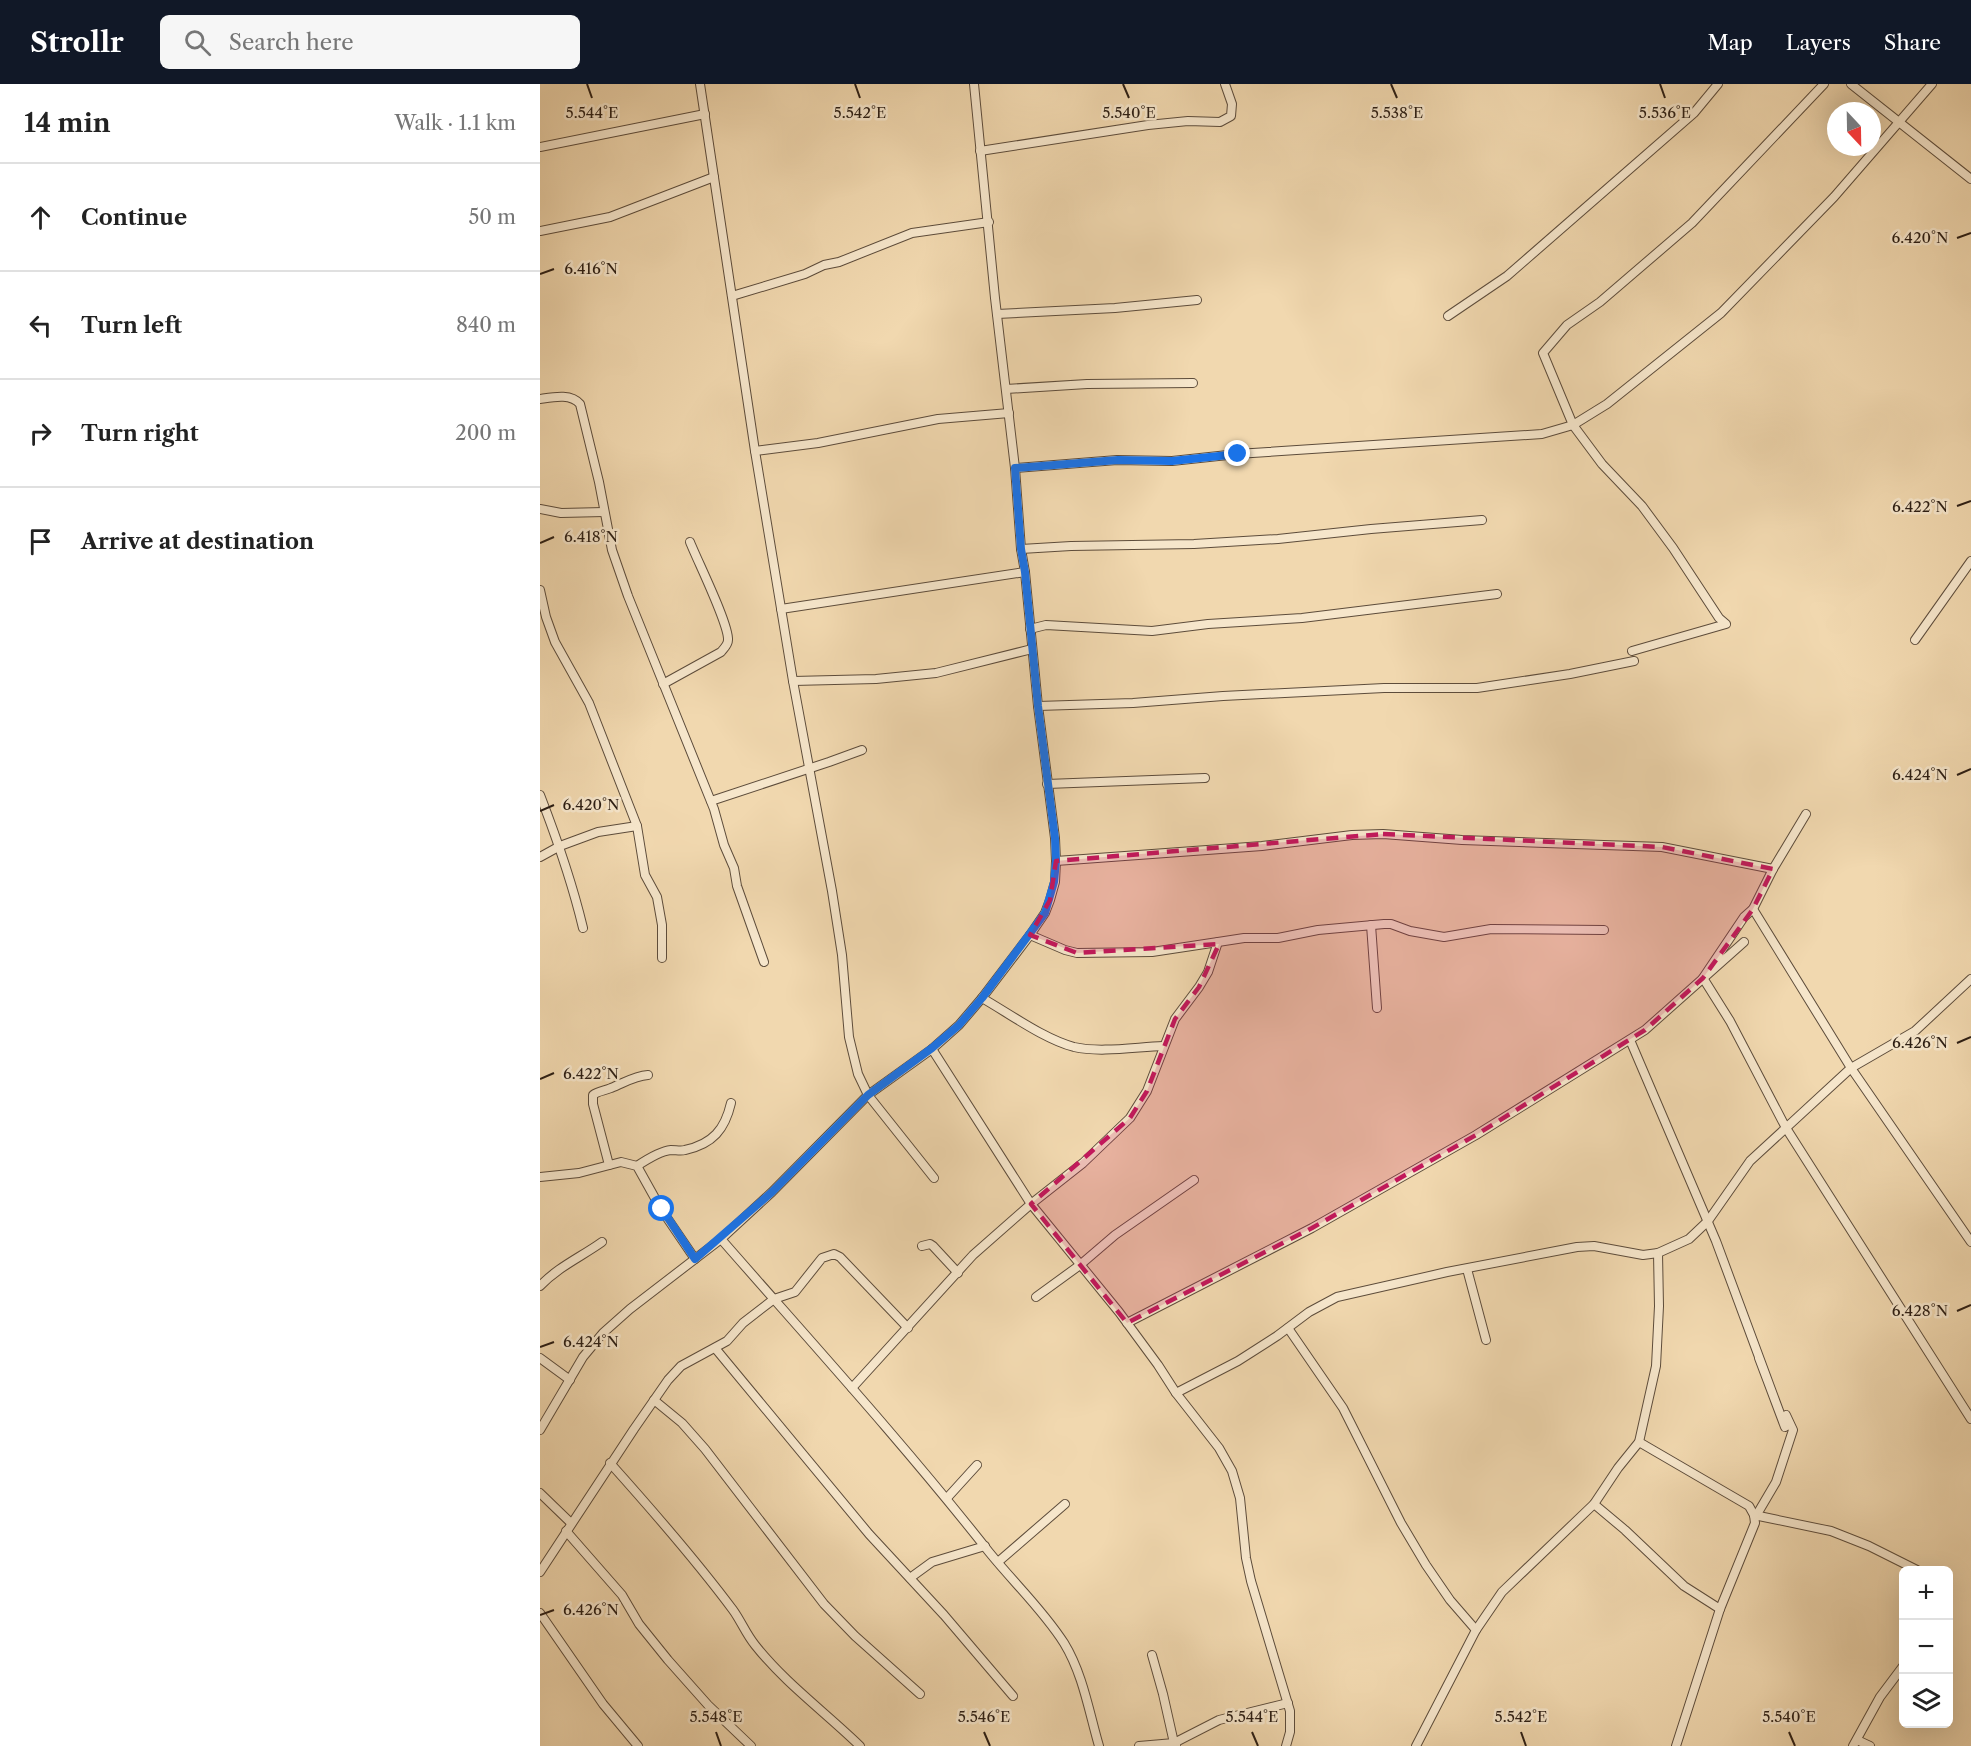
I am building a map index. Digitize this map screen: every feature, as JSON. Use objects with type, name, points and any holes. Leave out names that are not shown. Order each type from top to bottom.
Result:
[{"type":"street","points":[[700,84],[755,451],[793,681],[843,955],[849,1037],[858,1074],[868,1095],[934,1178]]},
{"type":"street","points":[[540,1430],[583,1357],[603,1333],[630,1309],[721,1239],[772,1192],[868,1095],[959,1025],[1030,935],[1045,913],[1050,900],[1056,861],[1021,549],[1015,468],[974,84]]},
{"type":"street","points":[[980,151],[1148,125],[1188,121],[1220,122],[1231,116],[1232,104],[1226,84]]},
{"type":"street","points":[[1448,316],[1507,276],[1694,113],[1718,84]]},
{"type":"street","points":[[1038,706],[1132,703],[1384,688],[1477,688],[1570,674],[1633,656],[1726,624],[1719,618],[1642,506],[1602,464],[1573,425],[1543,353],[1567,325],[1600,302],[1692,223],[1824,84]]},
{"type":"street","points":[[1851,84],[1971,178]]},
{"type":"street","points":[[1015,468],[1118,460],[1172,461],[1238,454],[1542,434],[1573,425],[1607,404],[1721,313],[1834,197],[1932,84]]},
{"type":"street","points":[[540,147],[705,114]]},
{"type":"street","points":[[540,231],[610,217],[714,177]]},
{"type":"street","points":[[732,296],[839,262],[912,233],[989,222]]},
{"type":"street","points":[[997,314],[1115,308],[1197,300]]},
{"type":"street","points":[[1006,389],[1087,384],[1193,382]]},
{"type":"street","points":[[540,399],[571,397],[580,404],[599,482],[612,550],[628,596],[711,801],[764,962]]},
{"type":"street","points":[[755,451],[818,443],[938,419],[1009,413]]},
{"type":"street","points":[[540,509],[561,513],[604,512]]},
{"type":"street","points":[[1021,549],[1278,539],[1482,520]]},
{"type":"street","points":[[663,684],[721,652],[729,639],[721,614],[690,542]]},
{"type":"street","points":[[1915,640],[1971,561]]},
{"type":"street","points":[[781,609],[1025,572]]},
{"type":"street","points":[[540,590],[555,642],[589,703],[637,826],[645,875],[657,897],[659,906],[662,925],[662,958]]},
{"type":"street","points":[[1030,629],[1046,625],[1152,631],[1208,624],[1302,618],[1497,594]]},
{"type":"street","points":[[793,681],[876,679],[936,673],[1032,649]]},
{"type":"street","points":[[711,801],[862,750]]},
{"type":"street","points":[[1047,784],[1205,778]]},
{"type":"street","points":[[540,795],[560,846],[576,896],[583,928]]},
{"type":"street","points":[[1806,814],[1773,869],[1753,909],[1744,917],[1703,978],[1730,1021],[1786,1128],[1971,1419]]},
{"type":"street","points":[[540,857],[560,846],[598,832],[637,826]]},
{"type":"street","points":[[1056,861],[1262,846],[1352,835],[1383,834],[1462,840],[1662,847],[1773,869]]},
{"type":"street","points":[[1753,909],[1851,1068],[1971,1242]]},
{"type":"street","points":[[1030,935],[1077,953],[1152,952],[1244,938],[1278,938],[1318,930],[1391,924],[1410,931],[1444,937],[1491,929],[1604,930]]},
{"type":"street","points":[[1371,925],[1377,1008]]},
{"type":"street","points":[[852,1388],[974,1256],[1031,1204],[1083,1163],[1130,1118],[1156,1072],[1163,1046],[1175,1018],[1208,972],[1218,942]]},
{"type":"street","points":[[1127,1323],[1333,1217],[1476,1135],[1630,1040],[1645,1030],[1744,942]]},
{"type":"street","points":[[1176,1393],[1239,1361],[1309,1312],[1337,1297],[1577,1247],[1594,1246],[1643,1255],[1658,1253],[1689,1239],[1708,1221],[1750,1161],[1851,1068],[1915,1031],[1971,979]]},
{"type":"street","points":[[982,998],[1054,1041],[1076,1047],[1096,1049],[1163,1046]]},
{"type":"street","points":[[1630,1040],[1708,1221],[1785,1427]]},
{"type":"street","points":[[932,1048],[1031,1204],[1127,1323],[1219,1449],[1232,1471],[1240,1498],[1246,1557],[1251,1581],[1290,1711],[1290,1732],[1286,1746]]},
{"type":"street","points":[[609,1165],[593,1104],[593,1095],[648,1075]]},
{"type":"street","points":[[540,1177],[579,1173],[621,1162],[637,1166],[670,1150],[684,1151],[701,1145],[715,1137],[724,1126],[731,1103]]},
{"type":"street","points":[[637,1166],[695,1259]]},
{"type":"street","points":[[1036,1297],[1080,1265],[1115,1235],[1194,1180]]},
{"type":"street","points":[[721,1239],[948,1498],[998,1562],[1031,1599],[1064,1644],[1079,1676],[1099,1746]]},
{"type":"street","points":[[540,1286],[565,1264],[602,1242]]},
{"type":"street","points":[[922,1246],[930,1244],[933,1246],[958,1273]]},
{"type":"street","points":[[1416,1746],[1476,1630],[1502,1592],[1594,1504],[1639,1442],[1656,1366],[1659,1306],[1658,1253]]},
{"type":"street","points":[[540,1572],[610,1464],[681,1365],[727,1341],[743,1323],[774,1299],[789,1296],[795,1292],[822,1258],[834,1254],[840,1257],[908,1328]]},
{"type":"street","points":[[1467,1269],[1486,1340]]},
{"type":"street","points":[[1288,1328],[1343,1408],[1401,1523],[1426,1565],[1450,1600],[1476,1630]]},
{"type":"street","points":[[715,1348],[861,1525],[944,1615],[1012,1696]]},
{"type":"street","points":[[540,1358],[570,1380]]},
{"type":"street","points":[[1759,1358],[1785,1427]]},
{"type":"street","points":[[1755,1516],[1776,1482],[1793,1430],[1768,1377],[1785,1427]]},
{"type":"street","points":[[654,1400],[681,1423],[705,1449],[824,1604],[855,1636],[920,1694]]},
{"type":"street","points":[[1639,1442],[1749,1506],[1755,1516],[1751,1534],[1720,1609],[1676,1746]]},
{"type":"street","points":[[610,1464],[666,1524],[734,1612],[754,1644],[784,1677],[860,1746]]},
{"type":"street","points":[[948,1498],[977,1465]]},
{"type":"street","points":[[540,1493],[622,1595],[639,1624],[668,1660],[708,1705],[751,1746]]},
{"type":"street","points":[[998,1562],[1065,1504]]},
{"type":"street","points":[[1594,1504],[1684,1586],[1720,1609]]},
{"type":"street","points":[[1755,1516],[1831,1531],[1869,1546],[1909,1566]]},
{"type":"street","points":[[910,1578],[932,1562],[985,1546]]},
{"type":"street","points":[[540,1613],[603,1704],[638,1746]]},
{"type":"street","points":[[1152,1655],[1176,1744]]},
{"type":"street","points":[[1870,1746],[1855,1743],[1880,1697],[1899,1672]]},
{"type":"street","points":[[1139,1746],[1176,1744],[1219,1720],[1288,1703]]},
{"type":"highlighted area","points":[[1383,834],[1662,847],[1773,869],[1753,909],[1703,978],[1645,1030],[1476,1135],[1312,1228],[1127,1323],[1031,1204],[1130,1118],[1147,1091],[1175,1019],[1199,987],[1219,944],[1077,953],[1030,935],[1050,900],[1056,861]]},
{"type":"route","points":[[662,1209],[695,1259],[721,1239],[772,1192],[868,1095],[959,1025],[1045,913],[1054,882],[1055,838],[1021,549],[1015,468],[1118,460],[1161,462],[1238,454]]}]
